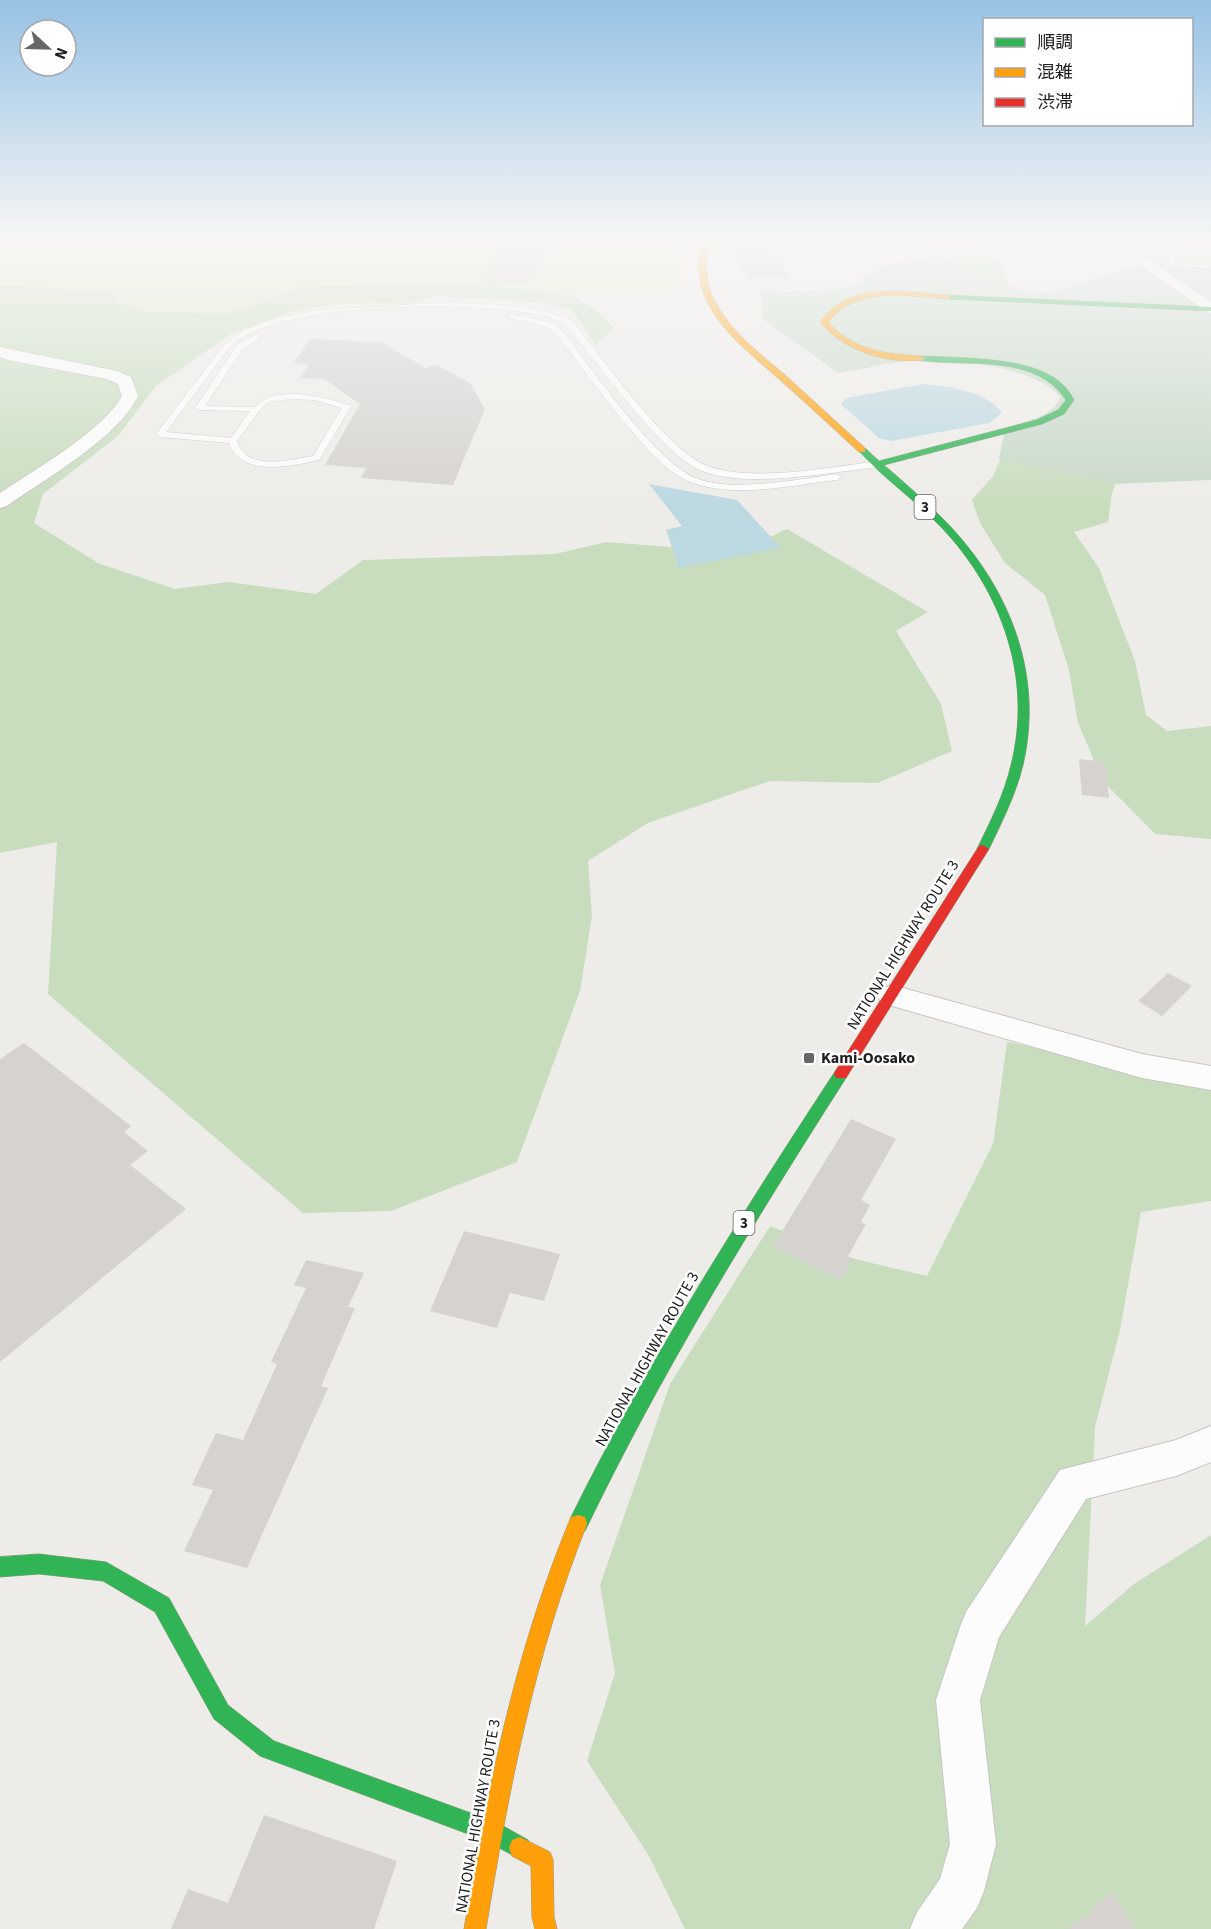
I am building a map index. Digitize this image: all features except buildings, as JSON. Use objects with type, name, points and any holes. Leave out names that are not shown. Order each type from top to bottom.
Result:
[{"type":"main road","name":"NATIONAL HIGHWAY ROUTE 3","points":[[475,1929],[490,1831],[516,1705],[549,1597],[601,1475],[660,1366],[744,1222],[892,996],[1004,811],[1018,768],[1024,733],[1025,695],[1017,644],[1004,608],[989,580],[954,536],[879,464],[729,329]]},
{"type":"main road","points":[[828,329],[842,342],[889,355],[982,360],[1012,365],[1030,370],[1067,391],[1070,400],[1061,412],[1039,422],[879,464]]},
{"type":"main road","points":[[0,1567],[39,1564],[106,1572],[162,1605],[221,1712],[267,1749],[490,1831],[542,1860],[543,1917],[546,1929]]},
{"type":"street","points":[[0,352],[14,357],[111,375],[125,381],[130,396],[124,408],[81,446],[0,502]]},
{"type":"street","points":[[892,996],[1142,1066],[1211,1078]]},
{"type":"street","points":[[934,1929],[960,1892],[973,1844],[958,1700],[981,1627],[1074,1483],[1176,1458],[1211,1444]]},
{"type":"lane","points":[[233,441],[160,434],[233,340],[255,329]]},
{"type":"lane","points":[[256,409],[199,408],[240,347],[271,329]]},
{"type":"lane","points":[[555,329],[665,463],[692,480],[742,485],[798,482],[849,475],[879,464]]},
{"type":"lane","points":[[574,329],[677,452],[704,468],[731,473],[765,474],[879,464]]},
{"type":"lane","points":[[291,397],[314,398],[346,407],[316,458],[265,463],[242,460],[234,451],[233,441],[256,409],[266,400],[291,397]]},
{"type":"green space","points":[[0,329],[244,329],[231,334],[156,386],[118,436],[43,494],[34,523],[98,563],[175,589],[229,582],[316,594],[363,560],[555,554],[607,542],[682,548],[749,547],[787,529],[928,612],[896,631],[941,704],[952,751],[878,783],[770,781],[648,823],[588,861],[592,916],[580,991],[517,1162],[391,1211],[303,1213],[48,994],[57,842],[0,853]]},
{"type":"green space","points":[[585,329],[613,329],[596,345]]},
{"type":"green space","points":[[777,329],[1211,329],[1211,480],[1114,484],[999,459],[1005,429],[1053,409],[1060,396],[1048,386],[1014,372],[974,363],[936,360],[889,363],[838,373]]},
{"type":"green space","points":[[1012,433],[1120,472],[1112,493],[1108,522],[1074,532],[1099,568],[1135,661],[1146,715],[1167,731],[1211,726],[1211,839],[1155,834],[1103,781],[1078,723],[1069,670],[1045,595],[1005,563],[980,523],[972,500],[993,476]]},
{"type":"green space","points":[[1007,1042],[1211,1081],[1211,1201],[1141,1212],[1120,1330],[1095,1427],[1085,1626],[1134,1584],[1211,1535],[1211,1929],[685,1929],[649,1856],[587,1761],[615,1673],[600,1585],[670,1384],[770,1226],[855,1259],[927,1276],[993,1144]]},
{"type":"water","points":[[924,384],[967,391],[987,400],[1002,413],[989,423],[891,441],[879,438],[841,404],[846,398]]},
{"type":"water","points":[[649,484],[737,500],[781,548],[679,568],[666,530],[682,526]]},
{"type":"traffic: fast","points":[[879,464],[1039,422],[1061,412],[1070,400],[1060,386],[1045,375],[1025,368],[980,361],[920,358]]},
{"type":"traffic: fast","points":[[862,450],[936,517],[977,564],[1000,602],[1015,641],[1023,682],[1024,723],[1017,765],[1004,807],[983,849]]},
{"type":"traffic: fast","points":[[578,1524],[637,1408],[702,1294],[841,1074]]},
{"type":"traffic: fast","points":[[0,1567],[39,1564],[106,1572],[162,1605],[221,1712],[267,1749],[490,1831],[520,1848]]},
{"type":"traffic: slow","points":[[731,329],[751,350],[862,450]]},
{"type":"traffic: slow","points":[[830,329],[844,341],[867,351],[920,358]]},
{"type":"traffic: slow","points":[[475,1929],[503,1774],[526,1672],[558,1573],[578,1524]]},
{"type":"traffic: slow","points":[[520,1848],[542,1860],[543,1917],[546,1929]]},
{"type":"traffic: jam","points":[[841,1074],[983,849]]},
{"type":"place","name":"Kami-Oosako","points":[[809,1058]]}]
